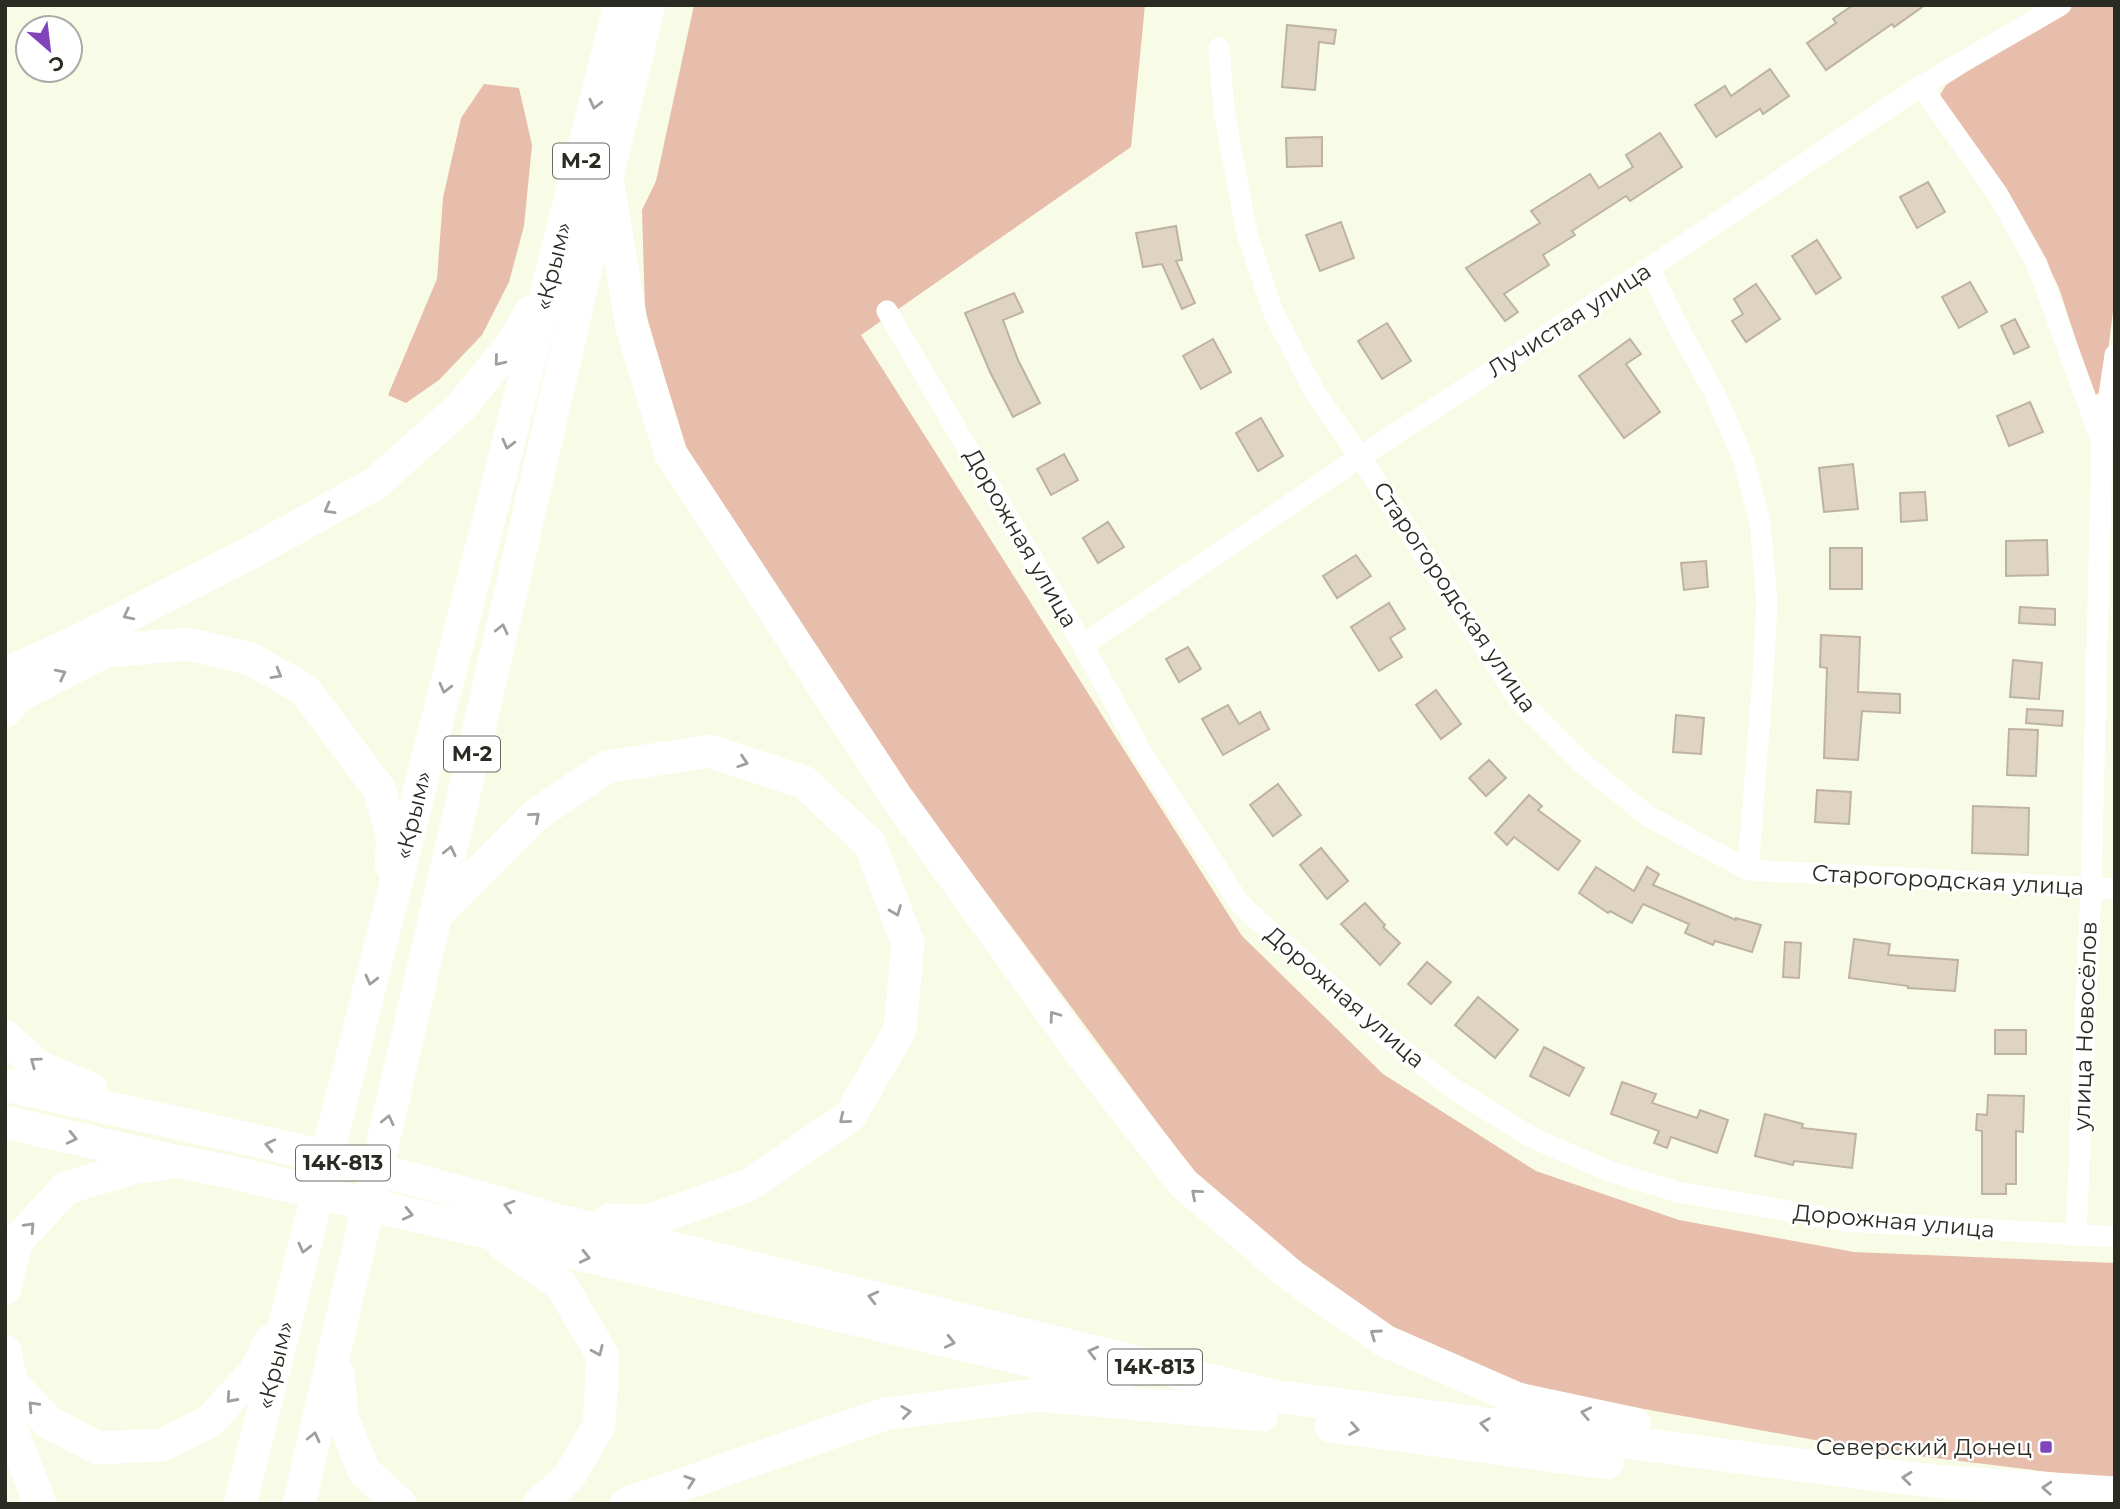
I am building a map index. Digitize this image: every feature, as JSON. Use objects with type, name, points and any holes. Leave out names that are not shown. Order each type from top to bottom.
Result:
[{"type":"main road","name":"«Крым»","points":[[240,1504],[620,5]]},
{"type":"main road","name":"«Крым»","points":[[299,1504],[649,5]]},
{"type":"main road","points":[[607,177],[632,328],[671,454],[897,798],[1076,1046],[1183,1183],[1292,1276],[1385,1341],[1518,1399],[1869,1474]]},
{"type":"main road","points":[[5,674],[74,643],[252,552],[376,483],[460,408],[509,348],[549,283]]},
{"type":"main road","points":[[5,711],[18,696],[105,651],[188,644],[251,659],[305,690],[379,789],[393,837],[388,914]]},
{"type":"main road","points":[[434,917],[537,814],[607,767],[710,751],[804,782],[870,844],[908,943],[900,1030],[850,1116],[749,1185],[648,1221],[549,1218]]},
{"type":"main road","points":[[5,1035],[37,1066],[164,1120]]},
{"type":"main road","name":"14К-813","points":[[5,1085],[456,1189],[549,1218],[1274,1396],[1869,1474],[1935,1493]]},
{"type":"main road","name":"14К-813","points":[[5,1122],[222,1170],[1262,1415],[1400,1437],[1935,1493]]},
{"type":"main road","points":[[5,1288],[16,1242],[66,1188],[136,1167],[178,1162]]},
{"type":"main road","points":[[486,1234],[561,1285],[603,1356],[599,1426],[569,1477],[539,1504]]},
{"type":"main road","points":[[5,1352],[11,1382],[48,1422],[99,1448],[162,1446],[210,1420],[255,1372],[291,1298]]},
{"type":"main road","points":[[336,1345],[342,1417],[364,1471],[400,1504]]},
{"type":"main road","points":[[626,1504],[886,1414],[1037,1395],[1262,1415]]},
{"type":"main road","points":[[5,1412],[40,1504]]},
{"type":"main road","points":[[1935,1493],[2115,1493]]},
{"type":"street","name":"Лучистая улица","points":[[1083,645],[1360,457],[1921,86],[2061,5]]},
{"type":"street","name":"Старогородская улица","points":[[1219,48],[1224,111],[1247,234],[1273,311],[1314,391],[1520,701],[1582,763],[1648,816],[1748,870],[2115,889]]},
{"type":"street","points":[[1921,86],[1997,193],[2037,264],[2102,442]]},
{"type":"street","points":[[1649,268],[1715,394],[1742,456],[1760,521],[1767,602],[1748,870]]},
{"type":"street","name":"Дорожная улица","points":[[887,311],[1083,645],[1143,755],[1241,905],[1389,1039],[1451,1087],[1531,1137],[1608,1171],[1678,1192],[1845,1221],[2115,1237]]},
{"type":"street","name":"улица Новосёлов","points":[[2076,1236],[2091,888],[2102,442],[2115,355]]},
{"type":"shaded area","points":[[694,5],[1145,5],[1131,147],[861,335],[1242,936],[1383,1074],[1536,1171],[1679,1220],[1854,1252],[2115,1263],[2115,1480],[1869,1450],[1519,1386],[1390,1327],[1301,1264],[1194,1172],[915,797],[686,452],[645,310],[642,210],[656,181]]},
{"type":"shaded area","points":[[2071,5],[2115,5],[2115,295],[2103,392],[2094,395],[2059,288],[2037,243],[1945,109],[1940,95],[1946,85]]},
{"type":"shaded area","points":[[484,84],[519,88],[532,145],[524,226],[509,282],[482,335],[439,380],[406,403],[388,395],[437,279],[443,198],[461,118]]},
{"type":"building","points":[[1853,5],[1925,5],[1894,27],[1892,24],[1826,70],[1807,43],[1836,23],[1833,19]]},
{"type":"building","points":[[1287,25],[1336,30],[1334,44],[1319,42],[1315,90],[1282,87]]},
{"type":"building","points":[[1770,69],[1789,96],[1763,114],[1760,109],[1716,137],[1695,105],[1725,86],[1731,96]]},
{"type":"building","points":[[1660,133],[1682,167],[1630,201],[1626,196],[1572,231],[1575,235],[1543,255],[1549,265],[1504,294],[1518,312],[1505,321],[1466,268],[1540,223],[1531,211],[1590,174],[1599,188],[1633,167],[1626,155]]},
{"type":"building","points":[[1322,137],[1322,166],[1287,167],[1286,138]]},
{"type":"building","points":[[1928,182],[1945,212],[1917,228],[1900,197]]},
{"type":"building","points":[[1341,222],[1354,258],[1320,271],[1306,235]]},
{"type":"building","points":[[1176,226],[1182,260],[1176,261],[1195,303],[1182,309],[1162,264],[1143,267],[1136,233]]},
{"type":"building","points":[[1817,240],[1841,278],[1816,294],[1792,256]]},
{"type":"building","points":[[1970,282],[1987,312],[1959,328],[1942,297]]},
{"type":"building","points":[[1756,284],[1780,319],[1746,342],[1732,321],[1743,314],[1734,299]]},
{"type":"building","points":[[1014,293],[1023,312],[1003,320],[1018,360],[1040,403],[1013,417],[965,313]]},
{"type":"building","points":[[2015,319],[2029,347],[2014,354],[2001,326]]},
{"type":"building","points":[[1387,323],[1411,361],[1382,379],[1358,341]]},
{"type":"building","points":[[1213,339],[1231,372],[1201,389],[1183,356]]},
{"type":"building","points":[[1630,339],[1641,354],[1626,364],[1660,412],[1624,438],[1579,376]]},
{"type":"building","points":[[2030,402],[2043,432],[2009,446],[1997,416]]},
{"type":"building","points":[[1261,418],[1283,456],[1258,471],[1236,433]]},
{"type":"building","points":[[1064,454],[1078,480],[1051,495],[1037,469]]},
{"type":"building","points":[[1853,464],[1858,509],[1824,512],[1819,468]]},
{"type":"building","points":[[1925,492],[1927,520],[1901,522],[1900,493]]},
{"type":"building","points":[[1108,522],[1124,547],[1098,563],[1083,538]]},
{"type":"building","points":[[2047,540],[2048,575],[2006,576],[2006,541]]},
{"type":"building","points":[[1830,548],[1862,548],[1862,589],[1830,589]]},
{"type":"building","points":[[1356,555],[1371,576],[1337,598],[1323,576]]},
{"type":"building","points":[[1706,561],[1708,587],[1684,590],[1681,563]]},
{"type":"building","points":[[1389,603],[1405,629],[1390,638],[1402,657],[1379,671],[1351,627]]},
{"type":"building","points":[[2020,607],[2055,609],[2055,625],[2019,623]]},
{"type":"building","points":[[1821,635],[1860,637],[1858,692],[1900,694],[1900,713],[1862,711],[1858,760],[1824,758],[1827,668],[1820,667]]},
{"type":"building","points":[[1188,647],[1201,669],[1179,682],[1166,659]]},
{"type":"building","points":[[2013,660],[2042,663],[2039,699],[2010,697]]},
{"type":"building","points":[[1436,690],[1461,724],[1441,739],[1416,705]]},
{"type":"building","points":[[1228,705],[1239,724],[1260,712],[1269,729],[1223,755],[1202,719]]},
{"type":"building","points":[[2027,709],[2063,711],[2062,726],[2026,723]]},
{"type":"building","points":[[1676,715],[1704,718],[1701,754],[1673,752]]},
{"type":"building","points":[[2009,729],[2038,730],[2036,776],[2007,775]]},
{"type":"building","points":[[1489,760],[1506,778],[1486,796],[1469,778]]},
{"type":"building","points":[[1278,784],[1301,815],[1273,836],[1250,805]]},
{"type":"building","points":[[1817,790],[1851,792],[1849,824],[1815,822]]},
{"type":"building","points":[[1529,795],[1542,806],[1538,810],[1580,841],[1558,870],[1514,837],[1507,845],[1495,833]]},
{"type":"building","points":[[1973,806],[2029,808],[2028,855],[1972,853]]},
{"type":"building","points":[[1321,848],[1348,881],[1327,899],[1300,865]]},
{"type":"building","points":[[1596,867],[1634,891],[1647,867],[1659,874],[1653,885],[1736,920],[1761,925],[1752,952],[1715,941],[1713,945],[1685,933],[1689,924],[1643,904],[1632,923],[1610,911],[1608,913],[1579,893]]},
{"type":"building","points":[[1365,903],[1385,925],[1383,927],[1400,943],[1380,965],[1341,924]]},
{"type":"building","points":[[1854,939],[1890,944],[1888,955],[1958,960],[1955,991],[1908,988],[1849,978]]},
{"type":"building","points":[[1785,942],[1801,943],[1799,978],[1783,977]]},
{"type":"building","points":[[1427,962],[1451,982],[1431,1004],[1408,984]]},
{"type":"building","points":[[1478,997],[1518,1030],[1495,1058],[1455,1025]]},
{"type":"building","points":[[1995,1030],[2026,1030],[2026,1054],[1995,1054]]},
{"type":"building","points":[[1544,1047],[1584,1068],[1569,1096],[1530,1076]]},
{"type":"building","points":[[1622,1082],[1656,1094],[1652,1103],[1697,1118],[1700,1110],[1728,1120],[1717,1153],[1671,1137],[1667,1148],[1654,1143],[1659,1131],[1611,1114]]},
{"type":"building","points":[[1988,1095],[2024,1096],[2023,1132],[2016,1131],[2016,1184],[2006,1184],[2006,1194],[1982,1194],[1982,1131],[1976,1130],[1977,1114],[1987,1115]]},
{"type":"building","points":[[1765,1114],[1803,1124],[1802,1128],[1856,1134],[1852,1168],[1794,1161],[1793,1165],[1755,1156]]},
{"type":"place","name":"Северский Донец","points":[[2046,1447]]}]
